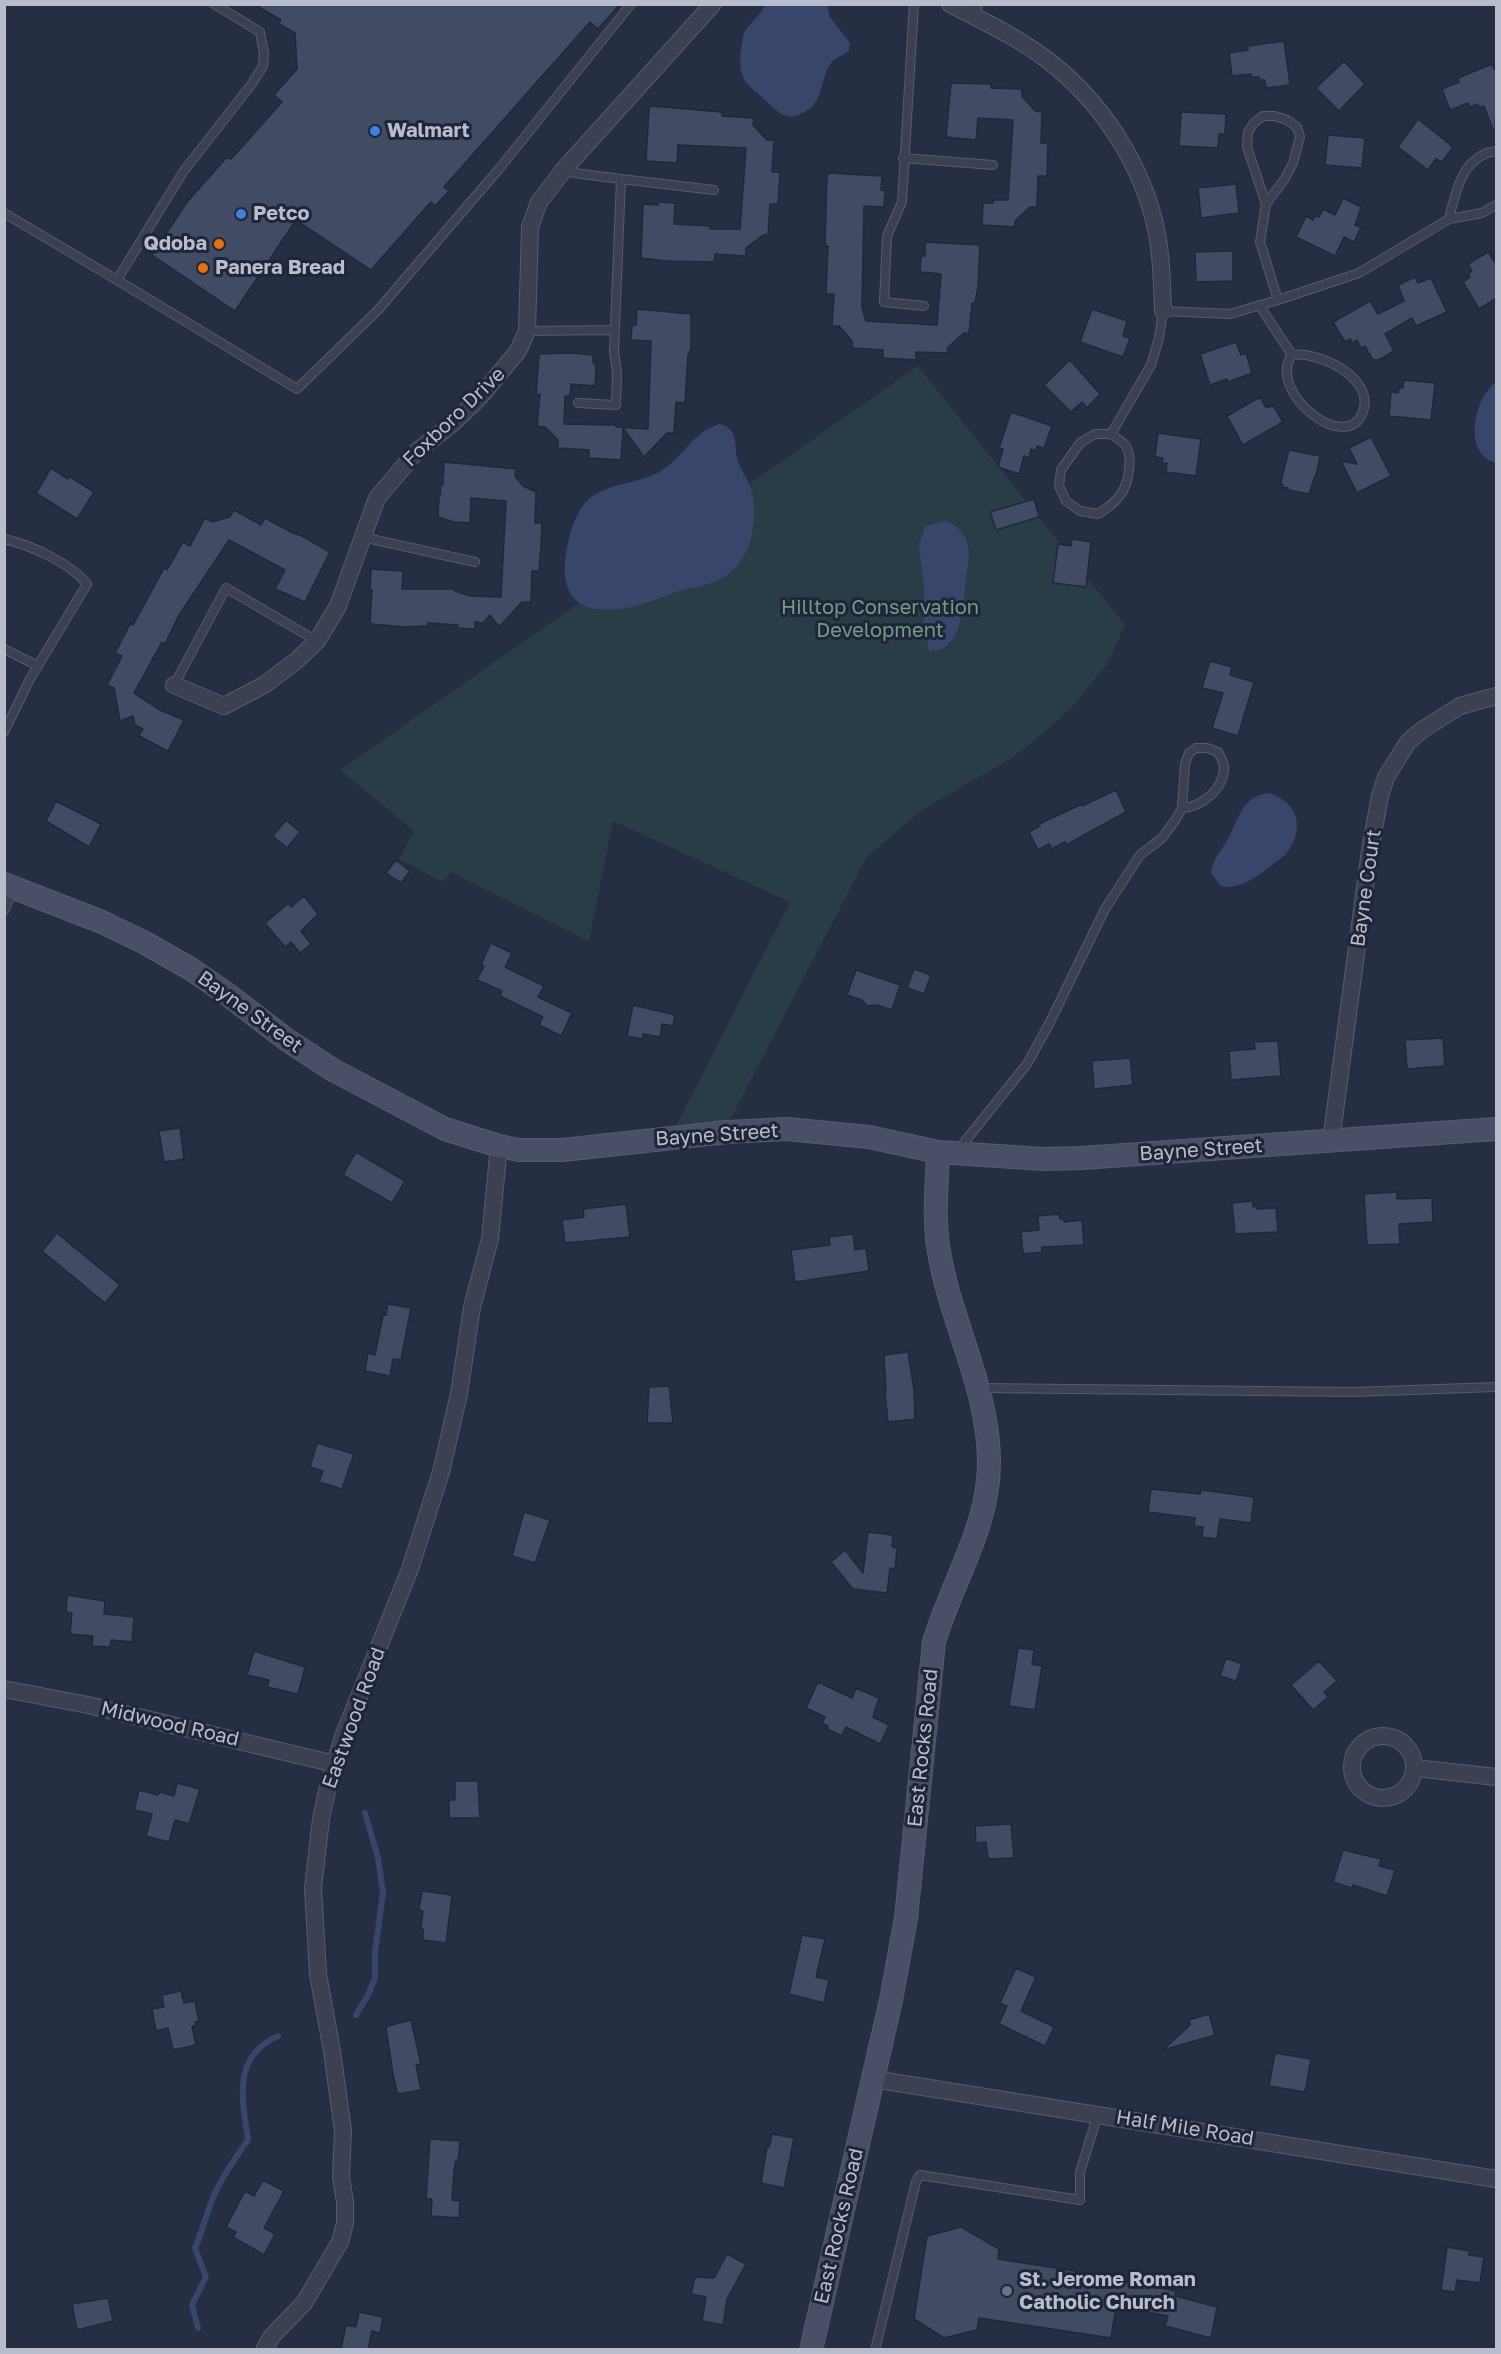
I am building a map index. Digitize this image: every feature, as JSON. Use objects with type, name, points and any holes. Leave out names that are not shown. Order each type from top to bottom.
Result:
[{"type":"street","name":"Foxboro Drive","points":[[174,685],[224,706],[264,685],[296,661],[317,640],[338,606],[377,498],[416,452],[453,423],[479,398],[507,366],[527,331],[530,227],[539,202],[566,167],[713,4]]},
{"type":"street","points":[[950,4],[976,11],[1047,59],[1092,103],[1122,143],[1138,176],[1157,234],[1163,311]]},
{"type":"street","name":"Bayne Court","points":[[1330,1141],[1370,850],[1386,777],[1408,742],[1422,730],[1460,706],[1497,696]]},
{"type":"street","name":"Bayne Street","points":[[10,886],[102,922],[145,943],[209,981],[287,1040],[333,1070],[445,1129],[519,1150],[563,1150],[727,1132],[788,1129],[869,1137],[947,1152],[1043,1159],[1497,1130]]},
{"type":"street","name":"Eastwood Road","points":[[264,2349],[272,2337],[304,2303],[340,2242],[345,2223],[345,2202],[341,2177],[343,2131],[318,1974],[313,1888],[321,1819],[334,1764],[344,1734],[410,1569],[441,1472],[459,1394],[472,1307],[490,1239],[499,1146]]},
{"type":"street","name":"East Rocks Road","points":[[811,2349],[891,2000],[906,1918],[934,1642],[942,1616],[978,1532],[988,1484],[989,1459],[984,1410],[945,1281],[939,1251],[935,1203],[947,1152]]},
{"type":"street","name":"Midwood Road","points":[[4,1689],[88,1705],[334,1764]]},
{"type":"street","points":[[1415,1768],[1497,1777]]},
{"type":"street","name":"Half Mile Road","points":[[873,2079],[1497,2179]]},
{"type":"lane","points":[[117,280],[183,172],[251,85],[263,66],[264,53],[260,32],[214,4]]},
{"type":"lane","points":[[4,213],[297,389],[378,310],[499,169],[631,4]]},
{"type":"lane","points":[[914,4],[902,202],[887,236],[884,302],[924,306]]},
{"type":"lane","points":[[1266,204],[1284,180],[1293,163],[1300,137],[1297,127],[1275,116],[1263,116],[1254,123],[1248,132],[1247,147],[1266,204],[1260,242],[1278,300]]},
{"type":"lane","points":[[1449,219],[1457,188],[1464,172],[1472,162],[1485,153],[1497,152]]},
{"type":"lane","points":[[903,158],[993,165]]},
{"type":"lane","points":[[566,167],[574,173],[714,190]]},
{"type":"lane","points":[[578,404],[616,405],[615,330],[621,179]]},
{"type":"lane","points":[[1111,434],[1151,365],[1159,338],[1163,311],[1230,314],[1278,300],[1359,273],[1449,219],[1482,213],[1497,205]]},
{"type":"lane","points":[[1259,305],[1292,355]]},
{"type":"lane","points":[[527,331],[615,330]]},
{"type":"lane","points":[[1304,353],[1318,357],[1350,375],[1361,386],[1365,396],[1364,409],[1357,421],[1346,427],[1333,427],[1316,418],[1304,407],[1286,378],[1286,364],[1292,355],[1304,353]]},
{"type":"lane","points":[[1095,434],[1111,434],[1126,446],[1130,460],[1123,494],[1113,505],[1098,514],[1080,511],[1066,501],[1059,486],[1061,470],[1080,443],[1095,434]]},
{"type":"lane","points":[[362,537],[475,562]]},
{"type":"lane","points":[[4,539],[34,548],[80,576],[87,584],[38,666],[4,732]]},
{"type":"lane","points":[[174,685],[226,588],[317,640]]},
{"type":"lane","points":[[4,649],[38,666]]},
{"type":"lane","points":[[947,1152],[1027,1064],[1105,909],[1140,855],[1162,838],[1182,808],[1185,764],[1189,753],[1196,748],[1207,748],[1218,752],[1224,765],[1222,777],[1215,790],[1206,800],[1191,807],[1182,808]]},
{"type":"lane","points":[[4,911],[10,886]]},
{"type":"lane","points":[[979,1388],[1353,1392],[1497,1387]]},
{"type":"lane","points":[[875,2349],[916,2182],[920,2175],[1080,2200],[1080,2172],[1098,2114]]},
{"type":"green space","name":"Hilltop Conservation Development","points":[[918,366],[1125,625],[1107,664],[1073,706],[1047,730],[1012,758],[922,810],[866,858],[729,1122],[677,1124],[790,902],[613,821],[589,941],[451,872],[443,882],[399,859],[414,831],[340,770]]},
{"type":"water","points":[[765,5],[827,5],[830,17],[850,43],[849,51],[835,59],[829,66],[814,105],[801,114],[789,117],[779,112],[748,84],[742,74],[740,58],[744,33]]},
{"type":"water","points":[[1496,382],[1496,463],[1485,458],[1479,449],[1475,438],[1475,425],[1482,400]]},
{"type":"water","points":[[720,424],[726,426],[733,434],[738,461],[751,488],[753,498],[752,536],[748,548],[735,568],[725,576],[706,585],[631,607],[612,610],[597,609],[584,606],[575,599],[568,589],[565,561],[572,527],[586,502],[602,491],[652,476],[661,471],[703,432]]},
{"type":"water","points":[[944,521],[958,528],[967,542],[969,556],[964,601],[960,624],[949,644],[941,649],[929,651],[924,625],[924,590],[919,544],[925,526]]},
{"type":"water","points":[[1269,793],[1287,804],[1293,811],[1297,827],[1291,846],[1285,855],[1247,882],[1230,887],[1221,886],[1211,873],[1216,857],[1246,804],[1260,795]]},
{"type":"building","name":"Walmart","points":[[254,4],[620,4],[598,29],[590,22],[444,187],[449,191],[435,206],[431,202],[371,270],[296,220],[235,311],[152,255],[187,202],[227,157],[231,159],[282,102],[274,95],[297,69],[295,33],[279,24],[281,20]]},
{"type":"building","points":[[1284,41],[1290,85],[1266,88],[1265,80],[1251,77],[1251,74],[1232,76],[1229,53],[1248,50],[1248,46]]},
{"type":"building","points":[[1344,61],[1365,84],[1339,111],[1316,88]]},
{"type":"building","points":[[1492,64],[1497,74],[1495,135],[1484,106],[1479,108],[1478,104],[1470,107],[1468,103],[1450,110],[1442,89],[1459,82],[1458,78]]},
{"type":"building","points":[[951,83],[991,84],[991,88],[1022,89],[1022,96],[1035,111],[1042,112],[1041,143],[1048,144],[1047,176],[1038,176],[1037,207],[1030,207],[1015,221],[1015,227],[982,225],[983,203],[1008,200],[1013,120],[978,118],[976,140],[946,137]]},
{"type":"building","points":[[651,106],[722,112],[722,116],[754,118],[753,125],[767,140],[774,140],[772,172],[780,172],[778,204],[770,204],[768,235],[763,235],[746,248],[746,256],[715,254],[714,262],[641,258],[643,204],[675,203],[674,224],[710,226],[710,229],[740,229],[746,148],[678,145],[677,163],[646,161],[649,108]]},
{"type":"building","points":[[1181,112],[1226,114],[1225,134],[1219,134],[1218,148],[1179,146]]},
{"type":"building","points":[[1418,119],[1453,147],[1442,162],[1436,159],[1428,170],[1398,147]]},
{"type":"building","points":[[1328,135],[1365,138],[1362,168],[1325,165]]},
{"type":"building","points":[[829,173],[882,176],[881,190],[885,191],[884,207],[864,206],[862,307],[866,321],[937,325],[941,274],[920,272],[921,256],[925,256],[925,242],[980,245],[978,287],[975,303],[972,303],[969,334],[964,333],[948,347],[947,353],[916,352],[916,360],[883,358],[883,350],[852,348],[852,341],[839,326],[832,326],[834,294],[826,294],[828,246],[825,246],[827,175]]},
{"type":"building","points":[[1236,184],[1239,213],[1201,218],[1198,188]]},
{"type":"building","points":[[1343,198],[1361,207],[1355,225],[1361,227],[1354,242],[1344,237],[1335,256],[1296,237],[1306,216],[1313,220],[1315,216],[1319,217],[1323,209],[1335,215]]},
{"type":"building","points":[[1233,251],[1233,281],[1196,282],[1195,252]]},
{"type":"building","points":[[1488,252],[1497,265],[1497,298],[1479,309],[1463,282],[1470,277],[1468,274],[1472,271],[1468,264]]},
{"type":"building","points":[[1415,277],[1418,283],[1431,278],[1447,312],[1416,326],[1412,318],[1385,334],[1394,351],[1379,360],[1373,360],[1365,346],[1361,348],[1357,340],[1353,343],[1350,339],[1345,342],[1333,322],[1370,301],[1378,314],[1404,301],[1398,285]]},
{"type":"building","points":[[637,309],[691,314],[691,348],[688,355],[685,403],[676,402],[674,433],[667,433],[644,457],[623,428],[621,460],[589,458],[589,450],[558,448],[558,440],[545,427],[537,426],[540,394],[536,395],[539,354],[593,355],[596,370],[595,386],[571,384],[570,396],[565,396],[564,424],[616,425],[616,427],[648,429],[651,341],[631,340],[632,325],[636,325]]},
{"type":"building","points":[[1092,309],[1127,321],[1123,336],[1130,338],[1123,357],[1080,342]]},
{"type":"building","points":[[1236,342],[1241,355],[1246,353],[1252,373],[1228,382],[1227,379],[1210,385],[1200,354]]},
{"type":"building","points":[[1070,360],[1100,394],[1087,408],[1082,402],[1071,412],[1044,385]]},
{"type":"building","points":[[1404,380],[1435,383],[1431,420],[1389,416],[1391,392],[1398,393],[1399,388],[1403,388]]},
{"type":"building","points":[[1260,397],[1266,408],[1273,405],[1283,422],[1243,445],[1227,416]]},
{"type":"building","points":[[1011,412],[1052,426],[1044,448],[1037,446],[1036,451],[1031,449],[1029,458],[1024,456],[1019,474],[998,467],[1003,449],[999,448]]},
{"type":"building","points":[[1158,433],[1201,439],[1196,476],[1166,472],[1167,463],[1162,463],[1163,458],[1155,457]]},
{"type":"building","points":[[1371,437],[1391,476],[1357,493],[1341,461],[1357,464],[1349,448]]},
{"type":"building","points":[[1289,450],[1320,456],[1309,494],[1283,487],[1281,481]]},
{"type":"building","points":[[444,462],[516,469],[515,476],[523,486],[536,492],[535,523],[542,523],[541,546],[539,571],[532,571],[531,602],[522,602],[499,627],[490,615],[483,623],[475,622],[475,629],[458,628],[458,625],[428,623],[427,626],[404,627],[372,624],[370,622],[371,569],[403,571],[402,589],[455,589],[455,591],[470,596],[501,597],[506,501],[471,498],[470,523],[454,522],[438,517]]},
{"type":"building","points":[[51,468],[94,492],[77,519],[36,493]]},
{"type":"building","points":[[1034,499],[1039,517],[996,530],[990,512]]},
{"type":"building","points":[[234,510],[261,525],[265,518],[302,536],[328,551],[329,554],[305,602],[275,589],[285,570],[229,540],[179,615],[165,644],[162,642],[134,693],[160,710],[184,720],[168,751],[139,736],[143,729],[135,725],[133,716],[120,721],[114,688],[107,685],[122,656],[115,653],[164,568],[167,570],[183,542],[190,546],[205,518],[212,522],[230,517]]},
{"type":"building","points":[[1072,539],[1091,542],[1086,587],[1053,583],[1058,544],[1071,546]]},
{"type":"building","points":[[1210,661],[1232,667],[1230,675],[1254,682],[1238,736],[1212,728],[1223,693],[1202,688]]},
{"type":"building","points":[[1116,790],[1126,812],[1066,845],[1065,842],[1052,849],[1049,844],[1038,850],[1029,832],[1040,826],[1039,824]]},
{"type":"building","points":[[56,801],[101,824],[89,847],[46,821]]},
{"type":"building","points":[[286,820],[300,832],[287,848],[273,836]]},
{"type":"building","points":[[396,860],[410,871],[401,883],[386,873]]},
{"type":"building","points":[[304,896],[318,914],[301,931],[311,944],[300,953],[291,942],[285,947],[265,923],[289,903],[291,907]]},
{"type":"building","points":[[491,943],[512,953],[505,967],[544,986],[538,997],[572,1013],[561,1036],[539,1025],[543,1017],[500,996],[502,991],[477,980],[484,966],[481,964]]},
{"type":"building","points":[[914,969],[931,975],[924,994],[907,988]]},
{"type":"building","points":[[856,970],[900,985],[892,1010],[877,1005],[867,1006],[862,1000],[847,995]]},
{"type":"building","points":[[633,1005],[675,1015],[673,1026],[662,1024],[660,1037],[643,1034],[642,1039],[627,1036]]},
{"type":"building","points":[[1443,1038],[1445,1066],[1407,1069],[1405,1040]]},
{"type":"building","points":[[1278,1041],[1281,1076],[1231,1080],[1229,1051],[1255,1049],[1254,1042]]},
{"type":"building","points":[[1130,1058],[1133,1085],[1094,1089],[1092,1061]]},
{"type":"building","points":[[180,1128],[184,1159],[164,1162],[159,1131]]},
{"type":"building","points":[[356,1152],[405,1181],[392,1203],[343,1175]]},
{"type":"building","points":[[1397,1192],[1397,1199],[1432,1198],[1433,1222],[1399,1224],[1400,1244],[1367,1245],[1364,1194]]},
{"type":"building","points":[[1253,1201],[1253,1207],[1257,1206],[1257,1209],[1276,1208],[1278,1232],[1235,1234],[1232,1203]]},
{"type":"building","points":[[626,1204],[630,1237],[565,1243],[562,1220],[584,1217],[583,1209]]},
{"type":"building","points":[[1059,1214],[1060,1219],[1064,1219],[1064,1222],[1082,1220],[1084,1245],[1042,1247],[1042,1252],[1023,1254],[1021,1232],[1039,1230],[1038,1216]]},
{"type":"building","points":[[57,1233],[120,1285],[105,1303],[42,1251]]},
{"type":"building","points":[[853,1234],[855,1250],[866,1248],[869,1271],[795,1282],[791,1250],[830,1245],[829,1237]]},
{"type":"building","points":[[388,1304],[411,1308],[401,1360],[393,1359],[390,1376],[365,1371],[368,1353],[375,1355],[383,1315],[386,1315]]},
{"type":"building","points":[[908,1352],[914,1390],[915,1419],[888,1422],[884,1355]]},
{"type":"building","points":[[669,1386],[673,1423],[647,1423],[649,1387]]},
{"type":"building","points":[[317,1443],[354,1454],[342,1489],[319,1482],[323,1471],[310,1467]]},
{"type":"building","points":[[1151,1489],[1200,1494],[1201,1490],[1254,1497],[1251,1523],[1220,1519],[1217,1539],[1202,1537],[1203,1527],[1194,1526],[1195,1518],[1148,1512]]},
{"type":"building","points":[[524,1512],[550,1520],[535,1563],[512,1556]]},
{"type":"building","points":[[868,1532],[893,1535],[892,1547],[897,1548],[895,1569],[890,1568],[887,1593],[853,1589],[831,1562],[845,1550],[863,1573]]},
{"type":"building","points":[[67,1595],[105,1601],[104,1614],[134,1617],[132,1642],[111,1640],[110,1647],[92,1646],[93,1636],[70,1634],[72,1613],[66,1612]]},
{"type":"building","points":[[1018,1648],[1034,1650],[1032,1664],[1042,1666],[1035,1710],[1009,1706]]},
{"type":"building","points":[[254,1651],[305,1667],[298,1694],[267,1687],[269,1680],[247,1675]]},
{"type":"building","points":[[1226,1658],[1242,1664],[1236,1681],[1220,1676]]},
{"type":"building","points":[[1319,1661],[1337,1681],[1324,1692],[1328,1697],[1313,1710],[1291,1685]]},
{"type":"building","points":[[818,1682],[852,1698],[856,1688],[879,1698],[873,1717],[889,1725],[880,1744],[846,1727],[842,1736],[827,1729],[828,1726],[822,1723],[825,1717],[806,1708]]},
{"type":"building","points":[[455,1781],[478,1781],[480,1818],[449,1818],[449,1800],[455,1800]]},
{"type":"building","points":[[177,1783],[200,1789],[189,1824],[175,1820],[169,1842],[146,1836],[152,1814],[134,1810],[139,1790],[174,1796]]},
{"type":"building","points":[[1011,1824],[1014,1858],[988,1859],[986,1842],[976,1843],[975,1826]]},
{"type":"building","points":[[1343,1850],[1381,1859],[1379,1866],[1395,1870],[1387,1896],[1353,1885],[1352,1888],[1333,1882]]},
{"type":"building","points":[[422,1891],[452,1895],[446,1943],[423,1940],[423,1929],[421,1929],[423,1911],[419,1910]]},
{"type":"building","points":[[802,1935],[825,1939],[816,1977],[829,1980],[824,2003],[789,1994]]},
{"type":"building","points":[[1016,1968],[1036,1977],[1021,2011],[1054,2027],[1045,2046],[999,2024],[1007,2006],[1000,2003]]},
{"type":"building","points":[[181,1991],[184,2003],[195,2001],[199,2021],[195,2022],[196,2026],[192,2026],[196,2045],[173,2050],[168,2028],[156,2031],[152,2009],[164,2007],[162,1995]]},
{"type":"building","points":[[1209,2014],[1215,2035],[1163,2050],[1190,2025],[1189,2020]]},
{"type":"building","points":[[411,2020],[421,2064],[416,2065],[421,2090],[399,2094],[393,2074],[386,2028]]},
{"type":"building","points":[[1275,2053],[1311,2059],[1305,2092],[1269,2086]]},
{"type":"building","points":[[772,2134],[794,2138],[784,2188],[761,2183],[767,2147],[769,2147]]},
{"type":"building","points":[[430,2139],[460,2141],[458,2161],[456,2160],[454,2171],[452,2200],[460,2201],[459,2218],[431,2216],[432,2199],[426,2199]]},
{"type":"building","points":[[263,2180],[284,2191],[264,2228],[275,2234],[264,2255],[233,2237],[236,2232],[226,2227],[245,2191],[254,2196]]},
{"type":"building","points":[[961,2227],[999,2249],[998,2259],[1120,2278],[1119,2281],[1176,2291],[1175,2296],[1217,2307],[1211,2338],[1165,2326],[1168,2316],[1116,2306],[1111,2338],[979,2318],[977,2330],[944,2338],[914,2319],[927,2236]]},
{"type":"building","points":[[1447,2247],[1469,2251],[1469,2255],[1484,2257],[1480,2283],[1457,2280],[1455,2292],[1441,2290]]},
{"type":"building","points":[[727,2254],[746,2264],[727,2299],[723,2325],[702,2321],[706,2297],[691,2294],[695,2277],[714,2278]]},
{"type":"building","points":[[108,2298],[113,2321],[77,2330],[72,2304]]},
{"type":"building","points":[[359,2312],[383,2317],[380,2333],[372,2331],[368,2349],[341,2349],[346,2325],[356,2327]]},
{"type":"waterway","points":[[356,2015],[375,1978],[375,1952],[383,1892],[378,1858],[365,1813]]},
{"type":"waterway","points":[[198,2328],[192,2305],[206,2277],[195,2248],[212,2200],[228,2168],[248,2140],[243,2094],[247,2067],[253,2055],[263,2045],[278,2036]]},
{"type":"place","name":"Walmart","points":[[375,131]]},
{"type":"place","name":"Petco","points":[[241,214]]},
{"type":"place","name":"Qdoba","points":[[219,244]]},
{"type":"place","name":"Panera Bread","points":[[203,268]]},
{"type":"place","name":"St. Jerome Roman Catholic Church","points":[[1007,2291]]}]
